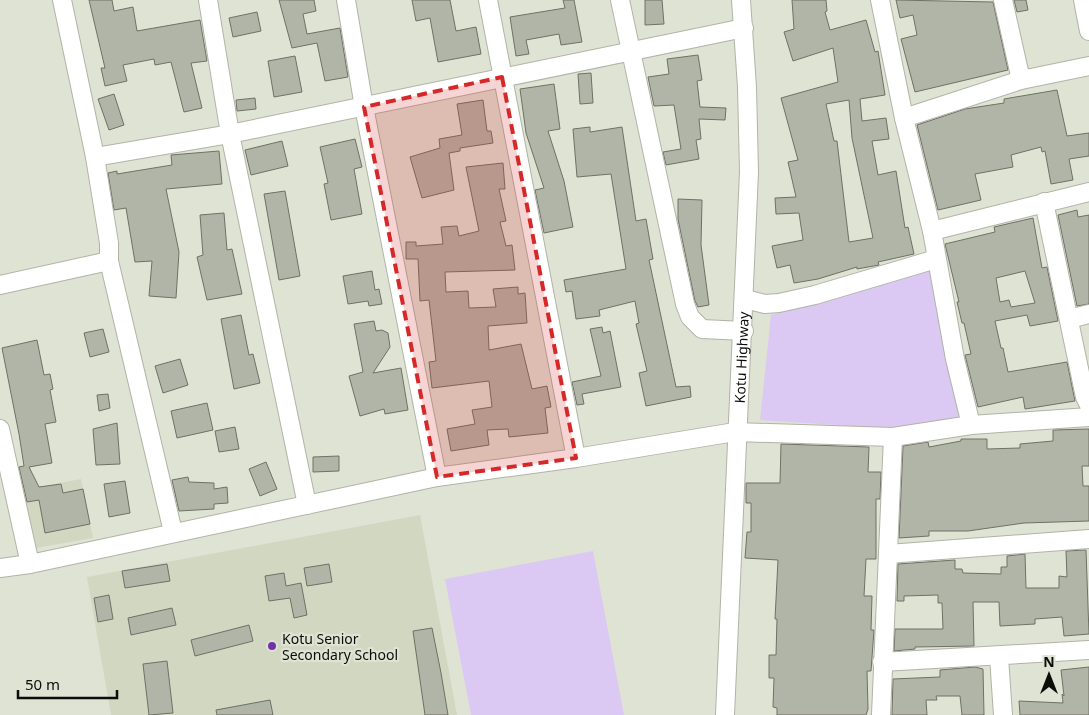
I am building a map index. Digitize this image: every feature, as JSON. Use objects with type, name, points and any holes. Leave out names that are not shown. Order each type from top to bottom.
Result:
[{"type":"street","points":[[62,0],[95,157],[108,243],[108,261],[173,532]]},
{"type":"street","points":[[208,0],[230,134],[308,505]]},
{"type":"street","points":[[346,0],[364,107],[437,478]]},
{"type":"street","points":[[488,0],[576,458]]},
{"type":"street","points":[[620,0],[685,304],[690,317],[702,329],[744,331]]},
{"type":"street","name":"Kotu Highway","points":[[725,715],[740,432],[749,172],[744,28],[741,0]]},
{"type":"street","points":[[880,0],[904,118],[932,231],[955,359],[972,425]]},
{"type":"street","points":[[1003,0],[1021,80]]},
{"type":"street","points":[[1083,0],[1089,32]]},
{"type":"street","points":[[95,157],[230,134],[744,28]]},
{"type":"street","points":[[904,118],[1021,80],[1089,66]]},
{"type":"street","points":[[932,231],[1089,192]]},
{"type":"street","points":[[1044,202],[1085,397],[1089,406]]},
{"type":"street","points":[[745,299],[765,304],[815,295],[936,259]]},
{"type":"street","points":[[0,285],[108,261]]},
{"type":"street","points":[[1069,319],[1089,314]]},
{"type":"street","points":[[0,568],[30,564],[173,532],[437,478],[740,432],[893,436],[972,425],[1089,417]]},
{"type":"street","points":[[0,429],[30,564]]},
{"type":"street","points":[[881,715],[893,436]]},
{"type":"street","points":[[888,554],[1089,539]]},
{"type":"street","points":[[882,662],[999,657],[1089,650]]},
{"type":"street","points":[[999,657],[1003,715]]},
{"type":"highlighted area","points":[[502,77],[576,458],[437,477],[364,107]]},
{"type":"shaded area","points":[[928,264],[960,421],[884,428],[760,420],[771,315]]},
{"type":"shaded area","points":[[81,479],[93,538],[36,548],[24,490]]},
{"type":"shaded area","name":"Kotu Senior Secondary School","points":[[420,515],[457,715],[111,715],[87,577]]},
{"type":"shaded area","points":[[593,551],[624,715],[471,715],[445,579]]},
{"type":"building","points":[[89,0],[112,0],[114,11],[133,7],[137,31],[200,20],[207,61],[191,63],[202,108],[184,112],[171,62],[155,65],[154,59],[123,65],[127,81],[105,86],[101,68],[105,68]]},
{"type":"building","points":[[279,0],[314,0],[316,11],[303,14],[307,34],[340,28],[348,77],[325,81],[317,43],[292,48]]},
{"type":"building","points":[[412,0],[450,0],[456,31],[476,27],[481,54],[438,62],[430,18],[416,21]]},
{"type":"building","points":[[563,0],[574,0],[582,42],[561,45],[559,34],[526,40],[529,54],[516,56],[510,17],[565,8]]},
{"type":"building","points":[[645,0],[662,0],[664,24],[645,25]]},
{"type":"building","points":[[792,0],[826,0],[827,11],[825,12],[830,30],[866,20],[875,52],[878,51],[885,95],[860,99],[862,121],[886,118],[889,139],[872,141],[878,175],[896,171],[905,228],[908,227],[914,254],[878,262],[879,265],[857,269],[857,267],[818,279],[794,283],[790,265],[777,268],[772,246],[803,240],[799,213],[776,214],[775,198],[796,197],[788,162],[798,160],[781,98],[838,82],[833,48],[793,61],[784,32],[794,29]],"holes":[[[849,100],[852,138],[873,238],[849,242],[837,141],[834,141],[826,104]]]},
{"type":"building","points":[[896,0],[993,2],[1008,70],[915,92],[901,39],[917,35],[913,15],[900,18]]},
{"type":"building","points":[[1014,0],[1026,0],[1028,10],[1017,12]]},
{"type":"building","points":[[257,12],[261,31],[233,37],[229,18]]},
{"type":"building","points":[[698,55],[702,80],[697,81],[700,107],[726,108],[725,120],[699,119],[701,139],[696,140],[699,159],[666,165],[663,152],[681,149],[674,105],[654,106],[648,77],[669,74],[667,59]]},
{"type":"building","points":[[295,56],[302,92],[274,97],[268,61]]},
{"type":"building","points":[[591,73],[593,103],[580,104],[578,74]]},
{"type":"building","points":[[554,84],[560,129],[548,131],[564,181],[573,227],[544,233],[535,190],[544,188],[526,133],[520,89]]},
{"type":"building","points":[[1057,90],[1067,136],[1089,133],[1089,156],[1069,159],[1073,180],[1051,184],[1045,151],[1042,152],[1041,147],[1011,155],[1013,167],[975,174],[981,200],[938,210],[917,125],[965,109],[1004,103],[1004,99]]},
{"type":"building","points":[[114,94],[124,125],[109,130],[98,99]]},
{"type":"building","points":[[255,98],[256,109],[237,111],[236,100]]},
{"type":"building","points":[[483,100],[487,131],[491,131],[493,143],[460,148],[460,151],[449,153],[454,190],[422,198],[410,157],[440,148],[439,139],[462,135],[457,104]]},
{"type":"building","points":[[590,127],[590,132],[622,127],[636,221],[646,219],[653,259],[649,260],[676,387],[690,386],[691,397],[646,406],[639,373],[647,371],[636,324],[639,323],[635,301],[599,310],[600,316],[576,319],[572,291],[566,292],[564,280],[626,269],[611,174],[577,177],[573,129]]},
{"type":"building","points":[[355,139],[362,167],[354,169],[362,214],[331,220],[324,184],[328,183],[320,147]]},
{"type":"building","points":[[282,141],[288,166],[251,175],[245,150]]},
{"type":"building","points":[[219,151],[222,184],[166,189],[179,252],[176,298],[149,296],[152,261],[135,262],[126,208],[114,210],[108,173],[117,171],[117,174],[172,165],[171,155]]},
{"type":"building","points":[[503,163],[505,189],[499,189],[506,221],[500,222],[506,246],[512,245],[515,270],[445,272],[446,292],[468,291],[469,308],[496,307],[493,289],[518,287],[518,294],[525,293],[527,323],[488,326],[489,350],[521,344],[532,389],[547,386],[551,407],[545,408],[548,433],[509,437],[508,429],[487,430],[489,445],[451,451],[447,429],[475,424],[472,410],[492,407],[489,381],[432,388],[429,362],[436,361],[429,300],[420,301],[418,259],[406,259],[406,242],[416,242],[416,246],[443,244],[441,227],[457,226],[459,236],[479,231],[466,167]]},
{"type":"building","points":[[285,191],[300,276],[279,280],[264,194]]},
{"type":"building","points":[[678,199],[702,200],[701,245],[709,305],[698,307],[695,301],[678,219]]},
{"type":"building","points":[[1077,210],[1078,217],[1089,215],[1089,304],[1077,306],[1058,215]]},
{"type":"building","points":[[224,213],[227,250],[232,249],[242,294],[207,300],[197,257],[203,255],[200,215]]},
{"type":"building","points":[[1033,218],[1042,268],[1047,267],[1058,321],[1030,326],[1027,315],[995,321],[1008,372],[1067,362],[1075,401],[1025,409],[1023,397],[978,407],[965,355],[971,354],[957,302],[959,302],[945,244],[995,232],[994,227]],"holes":[[[1025,271],[1035,303],[1011,307],[1009,300],[1000,302],[996,278]]]},
{"type":"building","points":[[372,271],[375,290],[379,289],[382,304],[369,306],[368,301],[348,304],[343,276]]},
{"type":"building","points":[[241,315],[249,355],[253,354],[260,383],[234,389],[221,319]]},
{"type":"building","points":[[374,321],[376,331],[382,330],[388,333],[390,347],[373,373],[401,368],[408,410],[385,414],[384,409],[360,416],[349,376],[363,372],[354,324]]},
{"type":"building","points":[[602,327],[603,333],[610,331],[621,387],[582,394],[584,404],[577,405],[572,382],[601,376],[590,329]]},
{"type":"building","points":[[103,329],[109,352],[90,357],[84,333]]},
{"type":"building","points":[[37,340],[44,375],[50,374],[53,389],[50,390],[56,422],[45,424],[52,463],[29,467],[39,487],[61,484],[63,493],[83,489],[90,524],[45,533],[39,500],[27,502],[19,467],[24,466],[19,434],[2,348]]},
{"type":"building","points":[[180,359],[188,385],[163,393],[155,366]]},
{"type":"building","points":[[108,394],[110,408],[99,411],[97,395]]},
{"type":"building","points":[[207,403],[213,430],[177,438],[171,411]]},
{"type":"building","points":[[117,423],[120,464],[96,465],[93,429]]},
{"type":"building","points":[[235,427],[239,449],[219,452],[215,431]]},
{"type":"building","points":[[1089,429],[1089,466],[1082,466],[1083,486],[1089,486],[1089,521],[1024,523],[968,531],[929,531],[929,536],[899,538],[903,446],[928,442],[929,447],[961,441],[961,439],[987,439],[987,449],[1020,448],[1020,444],[1053,441],[1053,430]]},
{"type":"building","points":[[781,444],[869,447],[868,472],[881,472],[880,499],[876,499],[876,559],[866,559],[864,596],[872,596],[871,630],[874,630],[871,671],[867,671],[868,709],[866,715],[777,715],[777,708],[773,707],[774,678],[769,678],[769,655],[776,655],[777,619],[775,619],[778,560],[745,558],[747,532],[751,532],[751,503],[746,503],[746,483],[780,483]]},
{"type":"building","points":[[339,456],[339,471],[313,472],[313,457]]},
{"type":"building","points":[[266,462],[277,489],[260,496],[249,469]]},
{"type":"building","points":[[188,477],[189,482],[214,483],[214,489],[227,487],[228,503],[214,504],[214,509],[179,511],[172,480]]},
{"type":"building","points":[[125,481],[130,513],[109,517],[104,484]]},
{"type":"building","points":[[1086,550],[1089,634],[1064,636],[1062,617],[1035,619],[1035,624],[1000,626],[999,602],[973,602],[974,646],[915,647],[915,649],[894,651],[895,629],[943,629],[942,603],[938,603],[938,595],[904,596],[904,601],[897,601],[898,564],[955,560],[955,569],[962,569],[963,573],[1001,574],[1001,567],[1007,567],[1007,556],[1025,554],[1026,588],[1059,588],[1059,576],[1067,577],[1066,551]]},
{"type":"building","points":[[167,564],[170,581],[125,588],[122,571]]},
{"type":"building","points":[[329,564],[332,582],[307,586],[304,568]]},
{"type":"building","points":[[284,573],[286,586],[301,583],[307,615],[294,618],[290,598],[269,601],[265,576]]},
{"type":"building","points":[[109,595],[113,619],[98,622],[94,598]]},
{"type":"building","points":[[172,608],[176,625],[131,635],[128,618]]},
{"type":"building","points":[[249,625],[253,641],[195,656],[191,640]]},
{"type":"building","points":[[432,628],[448,715],[425,715],[413,631]]},
{"type":"building","points":[[167,661],[173,713],[149,715],[143,664]]},
{"type":"building","points":[[975,667],[983,669],[984,715],[962,715],[960,696],[936,696],[937,700],[926,700],[927,715],[892,715],[893,679],[940,677],[940,670]]},
{"type":"building","points":[[1089,667],[1089,715],[1020,715],[1019,701],[1063,703],[1061,670]]},
{"type":"building","points":[[270,700],[273,715],[217,715],[216,710]]},
{"type":"place","name":"Kotu Senior Secondary School","points":[[272,646]]}]
